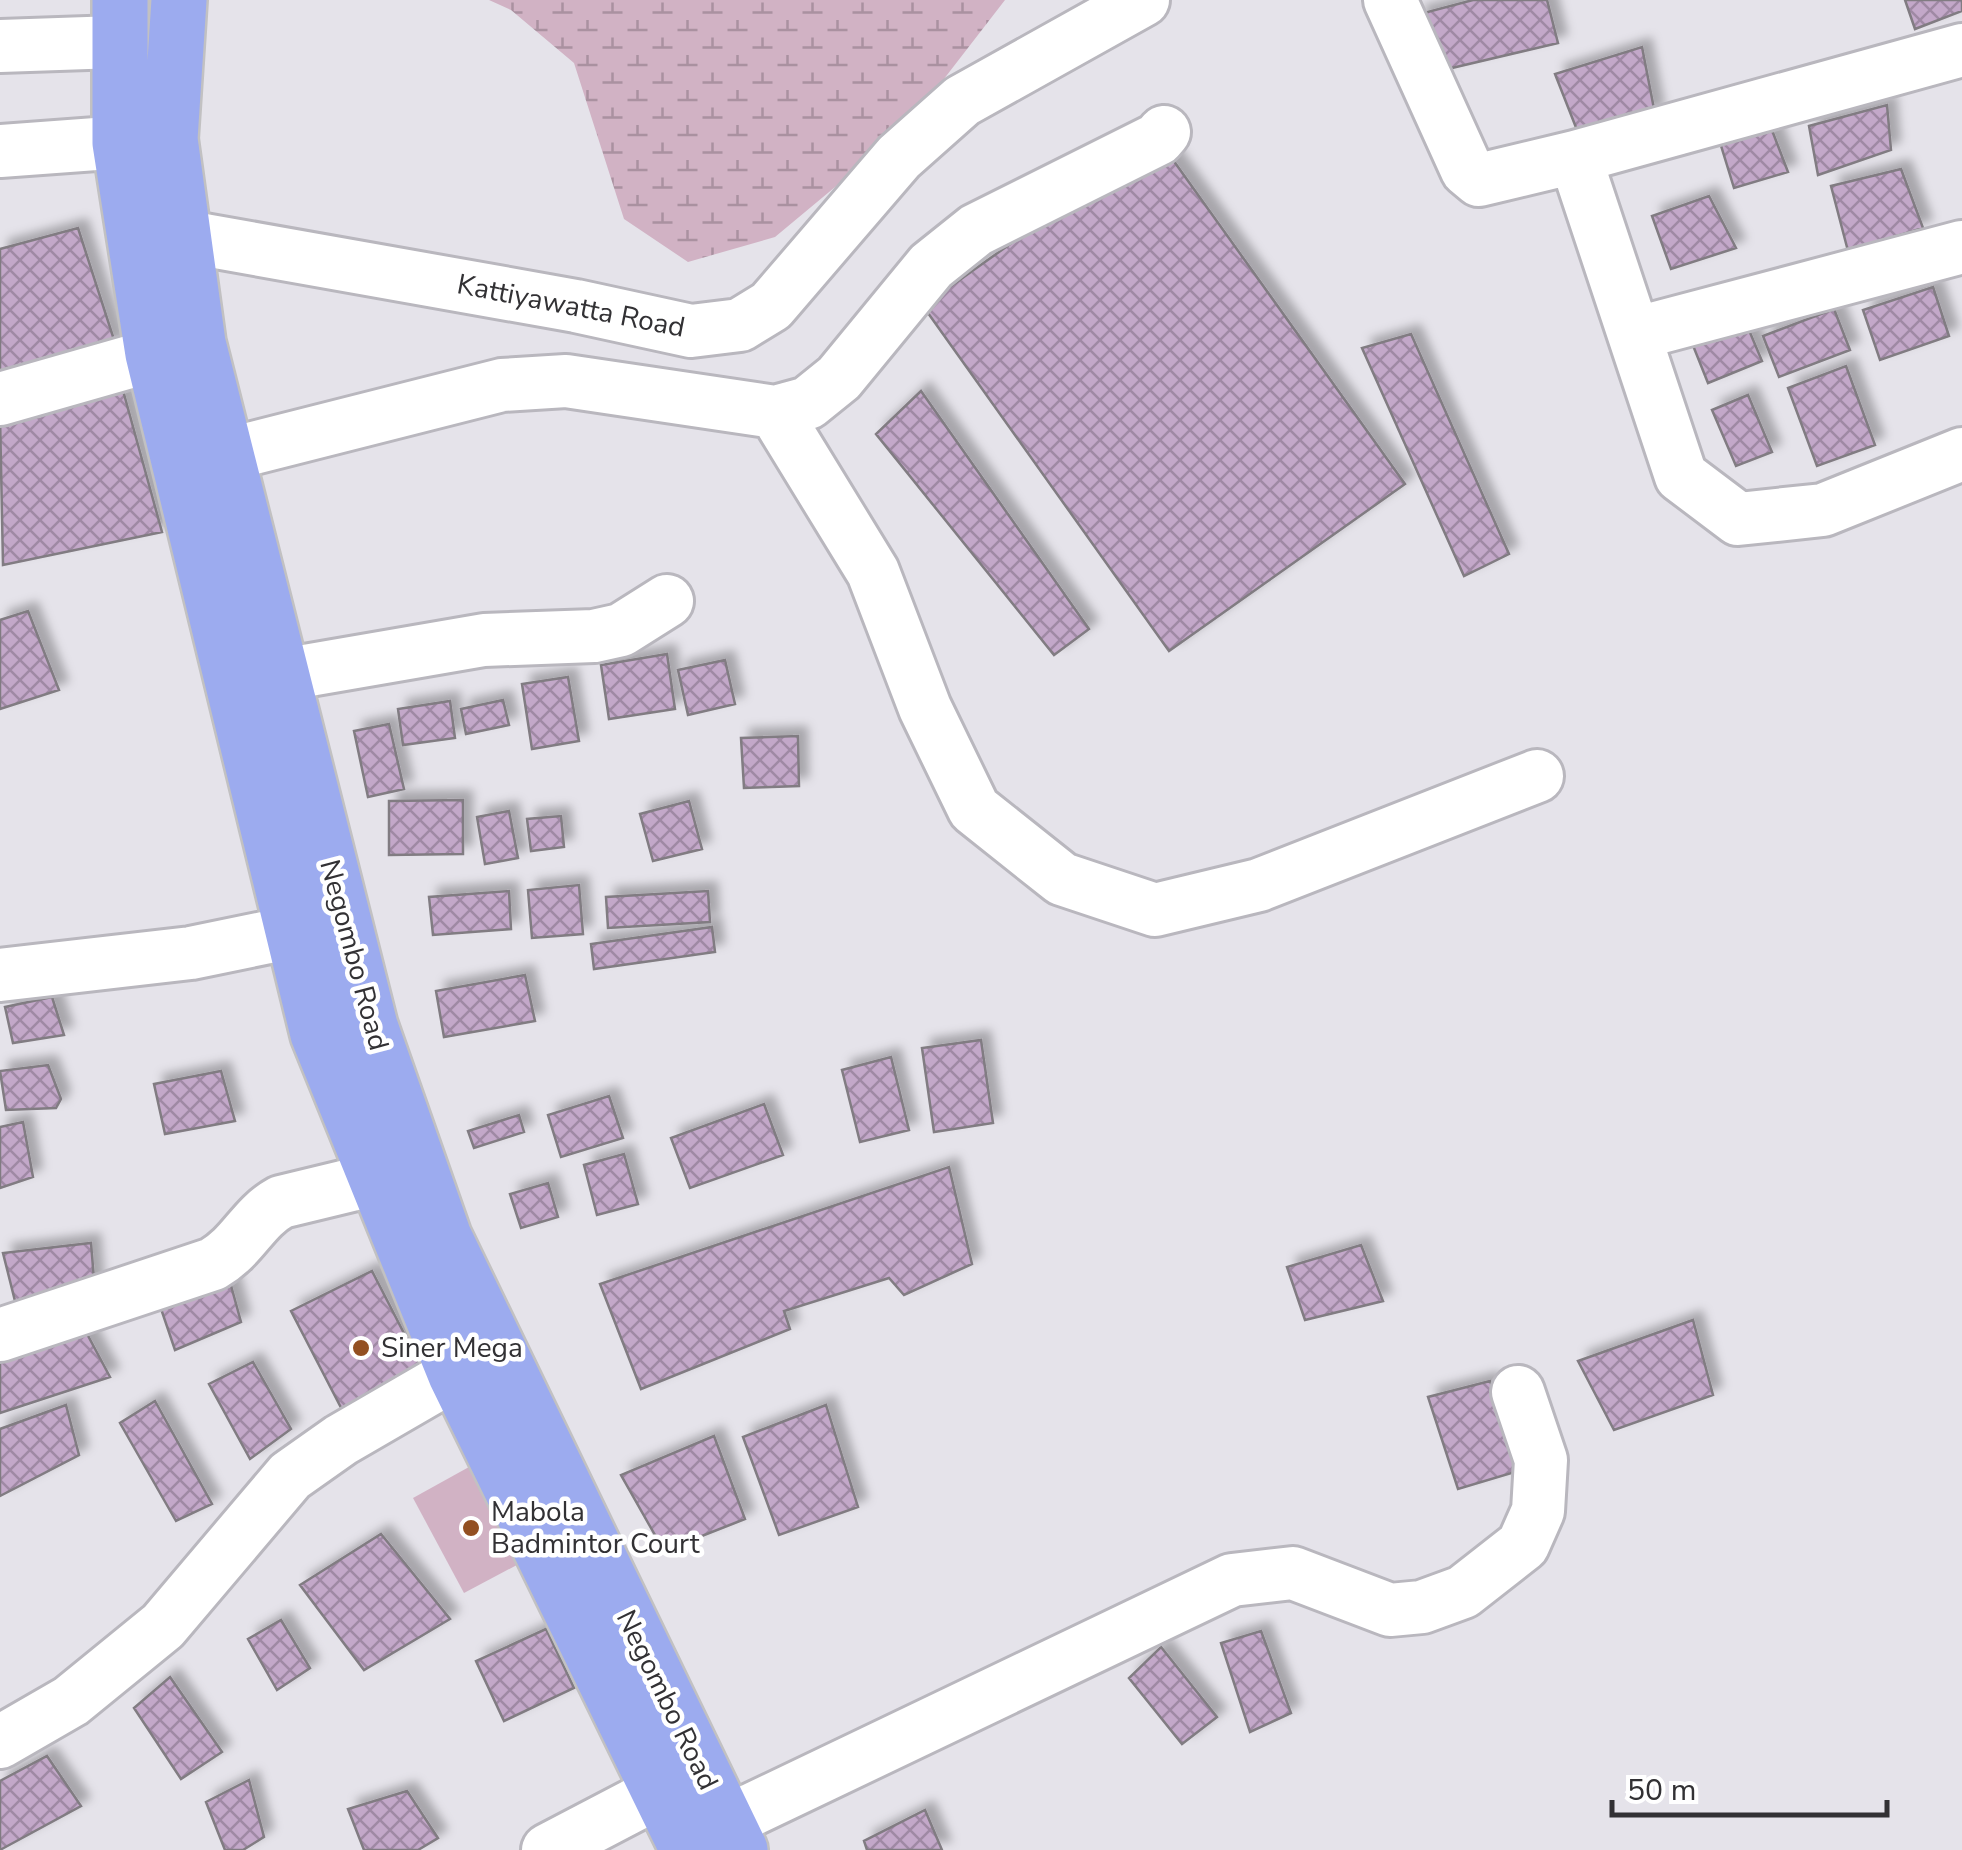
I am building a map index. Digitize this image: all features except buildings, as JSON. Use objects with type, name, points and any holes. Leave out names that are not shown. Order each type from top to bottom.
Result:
[{"type":"highway","name":"Negombo Road","points":[[179,0],[145,141],[182,236],[175,348],[226,455],[370,1026],[444,1238],[476,1362],[656,1792],[718,1840]]},
{"type":"highway","name":"Negombo Road","points":[[119,21],[145,141],[175,348],[293,932],[318,1034],[376,1180],[476,1362],[718,1840]]},
{"type":"street","name":"Kattiyawatta Road","points":[[182,236],[576,306],[690,331],[740,325],[771,306],[899,158],[962,101],[1143,0]]},
{"type":"street","points":[[1390,0],[1467,170],[1479,180],[1575,158],[1962,50]]},
{"type":"street","points":[[0,46],[119,21]]},
{"type":"street","points":[[226,455],[502,385],[566,381],[775,412],[808,403],[840,378],[931,266],[976,230],[1158,140],[1164,132]]},
{"type":"street","points":[[0,151],[145,141]]},
{"type":"street","points":[[1575,158],[1681,476],[1738,519],[1823,510],[1962,454]]},
{"type":"street","points":[[1634,334],[1962,246]]},
{"type":"street","points":[[0,400],[175,348]]},
{"type":"street","points":[[775,412],[873,572],[925,708],[974,809],[1062,879],[1154,910],[1259,884],[1537,776]]},
{"type":"street","points":[[281,675],[484,640],[594,636],[621,630],[667,602]]},
{"type":"street","points":[[0,975],[191,953],[293,932]]},
{"type":"street","points":[[0,1335],[212,1264],[236,1251],[269,1208],[281,1202],[376,1180]]},
{"type":"street","points":[[0,1742],[71,1702],[163,1626],[290,1476],[341,1440],[476,1362]]},
{"type":"street","points":[[718,1840],[1232,1580],[1293,1572],[1390,1610],[1422,1607],[1463,1592],[1523,1545],[1538,1512],[1541,1460],[1518,1392]]},
{"type":"street","points":[[548,1850],[656,1792]]},
{"type":"green space","points":[[489,0],[1005,0],[906,128],[775,237],[688,262],[624,219],[574,63],[511,10]]},
{"type":"green space","name":"Mabola Badmintor Court","points":[[478,1462],[530,1558],[464,1593],[413,1498]]},
{"type":"place","name":"Siner Mega","points":[[361,1348]]},
{"type":"place","name":"Mabola Badmintor Court","points":[[471,1528]]}]
